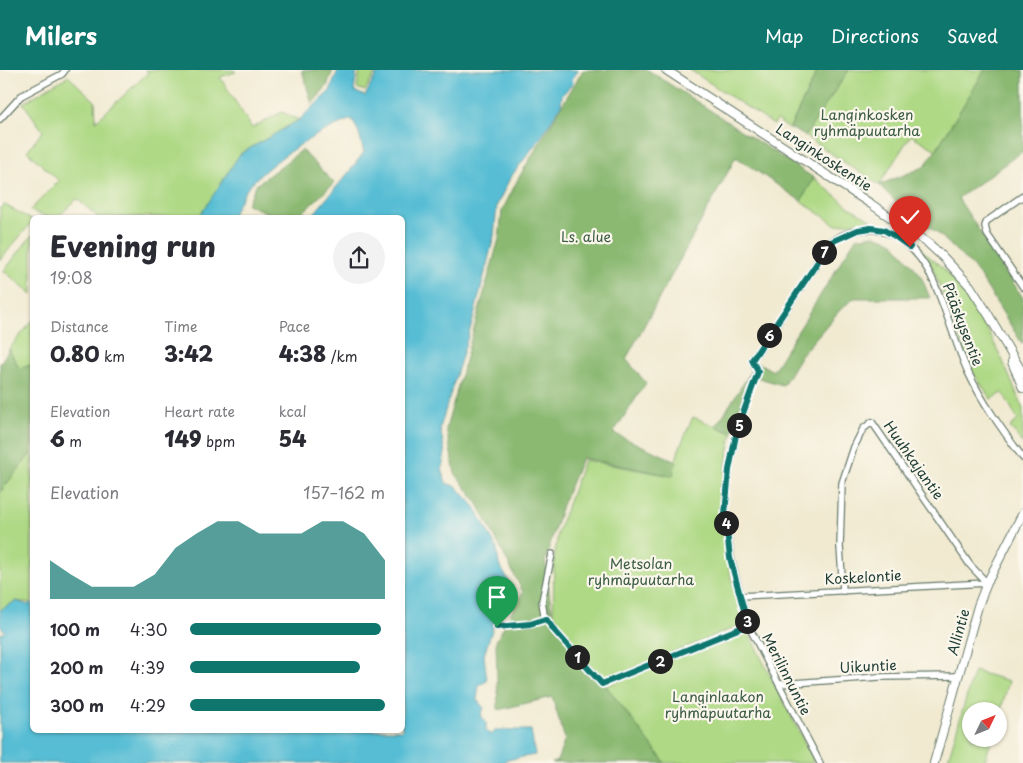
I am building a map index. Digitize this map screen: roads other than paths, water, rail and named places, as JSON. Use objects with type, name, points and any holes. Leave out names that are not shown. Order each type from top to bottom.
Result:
[{"type":"street","points":[[0,119],[21,96],[62,74],[65,70]]},
{"type":"street","name":"Langinkoskentie","points":[[666,70],[887,214],[929,244],[970,286],[1023,374]]},
{"type":"street","points":[[1023,196],[987,221],[985,226],[987,234],[1021,279],[1023,287]]},
{"type":"street","name":"Pääskysentie","points":[[752,360],[831,242],[858,230],[871,228],[884,230],[910,247],[922,261],[931,277],[969,373],[1002,428],[1023,458]]},
{"type":"street","name":"Langinkoskentie","points":[[1008,350],[1023,388]]},
{"type":"street","name":"Merilinnuntie","points":[[752,360],[758,372],[737,430],[729,470],[725,514],[730,558],[748,625],[820,763]]},
{"type":"street","name":"Huuhkajantie","points":[[843,591],[840,547],[842,483],[854,447],[863,430],[872,422],[970,565],[987,583]]},
{"type":"street","name":"Allintie","points":[[934,763],[978,606],[987,583],[1023,513]]},
{"type":"street","points":[[552,554],[542,600],[544,615],[579,659],[602,684],[748,625]]},
{"type":"street","name":"Koskelontie","points":[[740,596],[987,583]]},
{"type":"street","points":[[497,627],[530,624],[546,619]]},
{"type":"street","name":"Uikuntie","points":[[779,684],[879,677],[959,676]]},
{"type":"water","points":[[338,70],[357,70],[354,91],[365,96],[376,75],[383,70],[579,70],[572,79],[573,83],[562,95],[561,105],[541,137],[510,178],[497,205],[494,236],[473,320],[440,428],[445,453],[442,468],[446,483],[457,487],[475,507],[497,549],[499,565],[512,586],[514,595],[493,627],[484,655],[487,681],[479,685],[477,700],[484,708],[481,715],[486,723],[486,731],[491,735],[496,730],[531,730],[535,755],[506,760],[504,763],[0,763],[0,634],[5,632],[0,625],[0,610],[16,601],[28,605],[30,604],[30,733],[405,733],[405,215],[313,215],[364,152],[359,133],[352,119],[313,137],[275,162],[250,185],[232,215],[200,215],[240,154],[299,120],[330,91]]},
{"type":"park label","name":"Langinkosken ryhmäpuutarha","points":[[867,122]]},
{"type":"park label","name":"Ls. alue","points":[[586,236]]},
{"type":"park label","name":"Metsolan ryhmäpuutarha","points":[[641,572]]},
{"type":"park label","name":"Langinlaakon ryhmäpuutarha","points":[[718,704]]}]
